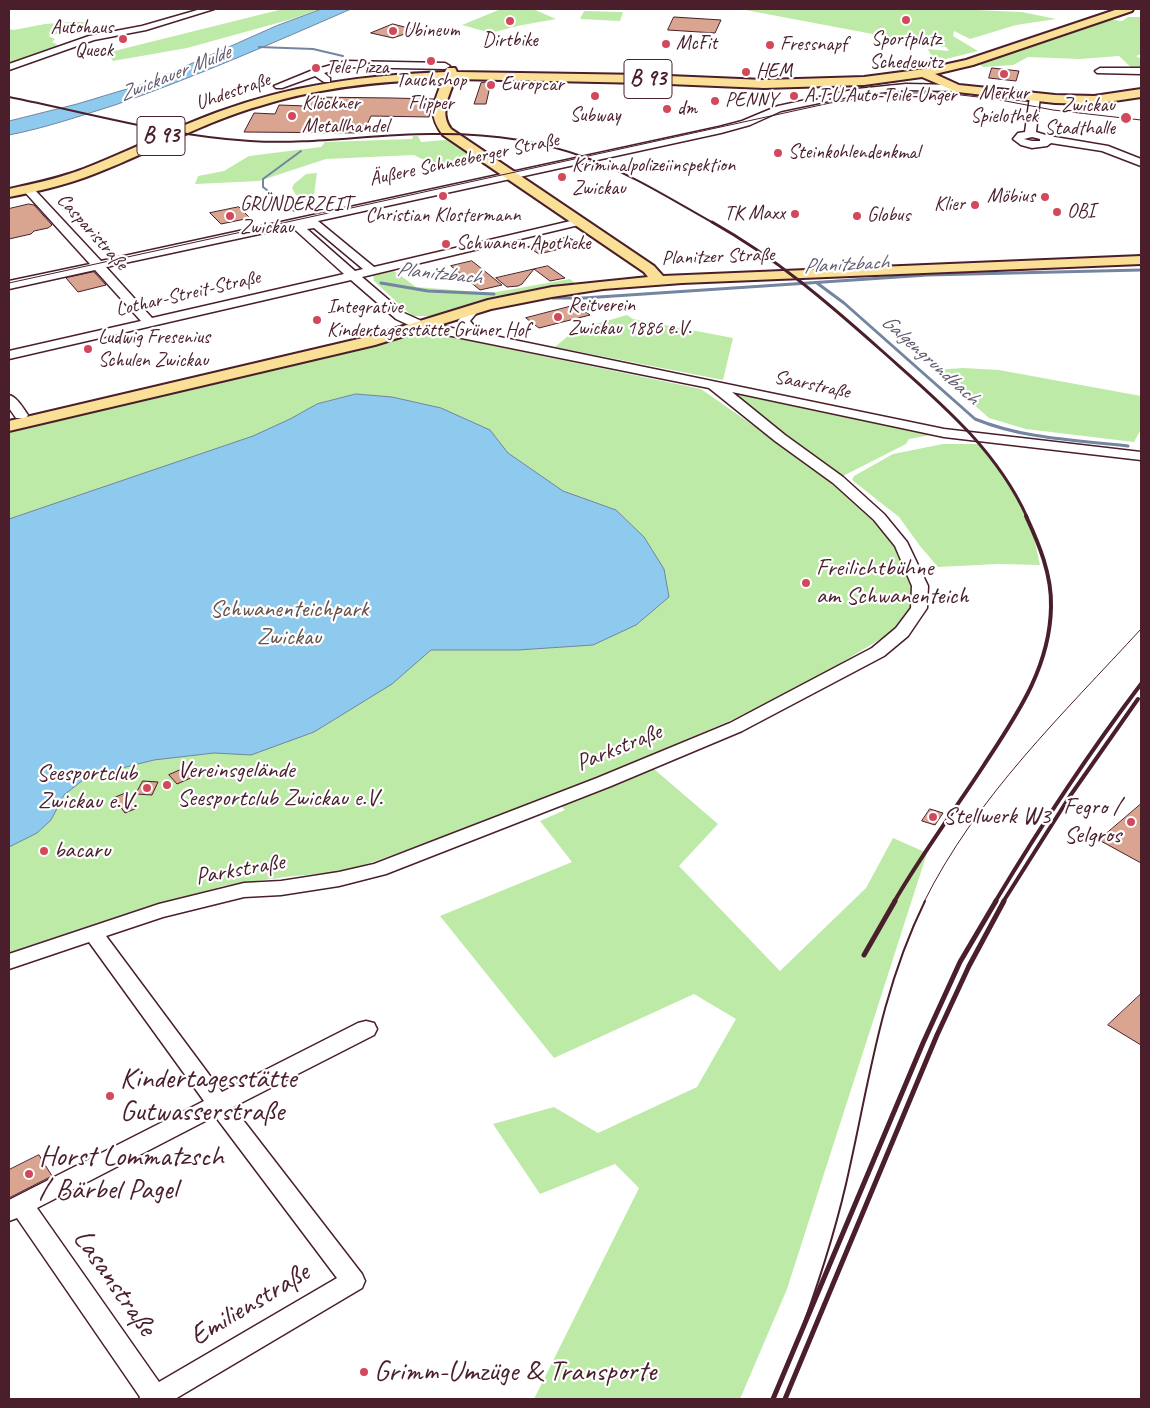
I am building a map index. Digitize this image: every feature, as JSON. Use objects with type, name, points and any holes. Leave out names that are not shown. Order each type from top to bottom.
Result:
[{"type":"main road","name":"B 93","points":[[1098,17],[1117,9]]},
{"type":"main road","name":"B 93","points":[[449,70],[764,84],[845,83],[897,77],[920,71],[1128,9]]},
{"type":"main road","name":"B 93","points":[[449,70],[786,80],[860,77],[920,71]]},
{"type":"main road","name":"Uhdestraße","points":[[9,190],[37,184],[71,173],[265,94],[327,80],[408,71],[449,70]]},
{"type":"main road","name":"Uhdestraße","points":[[9,194],[82,174],[221,115],[274,97],[347,83],[449,70]]},
{"type":"main road","points":[[449,70],[437,117],[440,125],[447,132],[649,269],[659,280]]},
{"type":"main road","name":"Äußere Schneeberger Straße","points":[[920,71],[957,88],[1034,97],[1076,101],[1141,93]]},
{"type":"main road","points":[[897,77],[938,80]]},
{"type":"main road","name":"Planitzer Straße","points":[[15,420],[376,340],[472,310],[552,292],[659,280],[1141,260]]},
{"type":"street","points":[[9,67],[92,38],[143,28],[191,11],[210,9]]},
{"type":"street","points":[[279,86],[316,72],[346,64],[449,70]]},
{"type":"street","points":[[1100,71],[1141,71]]},
{"type":"street","points":[[316,72],[327,80]]},
{"type":"street","name":"Äußere Schneeberger Straße","points":[[9,285],[297,214],[507,173],[746,123],[778,109],[858,92],[906,87],[957,88]]},
{"type":"street","points":[[1034,97],[1030,131],[1032,134],[1022,135],[1018,139],[1033,144],[1044,143],[1046,140],[1104,148],[1141,163]]},
{"type":"street","name":"Äußere Schneeberger Straße","points":[[9,279],[296,225],[507,173]]},
{"type":"street","name":"Casparistraße","points":[[29,190],[149,322]]},
{"type":"street","name":"Lothar-Streit-Straße","points":[[9,355],[579,222]]},
{"type":"street","name":"Saarstraße","points":[[296,225],[316,224],[357,274]]},
{"type":"street","name":"Saarstraße","points":[[296,225],[357,274],[400,316],[422,326],[944,433],[1141,456]]},
{"type":"street","points":[[472,310],[464,321],[466,327],[476,337]]},
{"type":"street","name":"Parkstraße","points":[[9,962],[159,911],[244,890],[281,888],[340,879],[379,870],[604,782],[736,727],[878,652],[902,632],[919,608],[920,586],[902,545],[879,517],[838,480],[780,438],[716,386]]},
{"type":"street","points":[[9,399],[15,420]]},
{"type":"street","points":[[93,933],[218,1104]]},
{"type":"street","points":[[15,1207],[366,1029]]},
{"type":"street","name":"Emilienstraße","points":[[154,1398],[353,1281],[218,1104]]},
{"type":"street","name":"Lasanstraße","points":[[15,1207],[154,1398]]},
{"type":"green space","points":[[283,9],[320,9],[292,19],[187,48],[113,61],[109,55],[114,51]]},
{"type":"green space","name":"Dirtbike","points":[[501,9],[533,9],[556,19],[491,33],[462,25]]},
{"type":"green space","points":[[740,9],[952,9],[1022,12],[1056,19],[1016,25],[970,39],[954,31],[953,36],[978,51],[934,62],[928,49],[949,51],[946,47],[901,42],[878,35]]},
{"type":"green space","points":[[584,11],[623,12],[620,21],[580,19]]},
{"type":"green space","points":[[1128,17],[1141,17],[1141,54],[1136,56],[1141,59],[1141,70],[1134,70],[1119,56],[1080,59],[1028,57],[1013,65],[983,67],[979,64],[1107,19],[1122,21]]},
{"type":"green space","points":[[87,22],[93,26],[48,36],[55,39],[52,42],[61,47],[9,65],[9,29],[14,30],[45,24]]},
{"type":"green space","points":[[413,136],[418,136],[421,142],[457,139],[483,157],[436,166],[414,155],[326,159],[259,181],[195,184],[198,176],[224,171],[249,156],[321,147],[325,142],[412,139]]},
{"type":"green space","points":[[317,173],[313,202],[310,203],[296,195],[292,188],[306,174]]},
{"type":"green space","points":[[393,270],[416,287],[491,293],[570,279],[576,284],[500,297],[430,316],[412,316],[374,281],[373,275]]},
{"type":"green space","points":[[627,315],[633,319],[733,338],[723,380],[555,347],[575,330]]},
{"type":"green space","name":"Schwanenteichpark Zwickau","points":[[427,332],[701,389],[837,484],[898,542],[914,578],[911,612],[900,627],[808,683],[734,719],[552,797],[348,871],[285,877],[223,886],[9,955],[9,432]]},
{"type":"green space","points":[[963,368],[999,370],[1141,396],[1141,429],[1134,442],[1026,429],[989,418],[935,370]]},
{"type":"green space","points":[[734,393],[936,434],[909,439],[906,444],[841,477],[784,436]]},
{"type":"green space","points":[[943,444],[981,444],[1011,488],[1031,524],[1040,565],[998,564],[938,567],[899,517],[852,480],[854,476],[893,454]]},
{"type":"green space","points":[[654,769],[718,824],[679,866],[780,971],[866,888],[893,838],[927,853],[787,1289],[740,1399],[534,1399],[639,1188],[615,1164],[540,1194],[493,1124],[554,1107],[598,1133],[697,1087],[736,1019],[694,994],[554,1058],[440,916],[572,862],[540,821],[565,810],[560,805]]},
{"type":"water","name":"Zwickauer Mulde","points":[[322,9],[351,9],[175,83],[62,122],[9,135],[9,121],[77,104],[150,82],[276,26]]},
{"type":"water","points":[[356,394],[392,397],[441,408],[490,430],[508,453],[563,491],[616,510],[644,537],[664,569],[669,597],[636,625],[593,645],[518,650],[431,650],[392,684],[314,732],[251,755],[214,753],[154,760],[83,780],[64,795],[51,820],[37,833],[9,847],[9,519],[253,436],[317,404]]},
{"type":"building","points":[[674,17],[721,20],[715,33],[668,30]]},
{"type":"building","name":"Ubineum","points":[[393,24],[416,30],[393,38],[371,33]]},
{"type":"building","name":"Merkur Spielothek","points":[[992,68],[1019,71],[1016,81],[989,78]]},
{"type":"building","points":[[491,82],[486,104],[474,104],[481,83]]},
{"type":"building","name":"Klöckner Metallhandel","points":[[310,97],[434,99],[429,117],[371,116],[363,133],[244,132],[254,113],[275,114],[279,105],[306,106]]},
{"type":"building","points":[[29,204],[34,205],[52,225],[48,228],[34,231],[31,234],[9,239],[9,209]]},
{"type":"building","name":"GRÜNDERZEIT Zwickau","points":[[239,207],[250,218],[221,224],[210,213]]},
{"type":"building","points":[[568,237],[580,244],[539,254],[528,247]]},
{"type":"building","points":[[472,261],[502,285],[480,290],[451,266]]},
{"type":"building","points":[[548,266],[565,278],[550,281],[534,269]]},
{"type":"building","points":[[534,269],[522,284],[518,286],[507,287],[496,278]]},
{"type":"building","points":[[94,272],[106,285],[78,292],[66,278]]},
{"type":"building","name":"Reitverein Zwickau 1886 e.V.","points":[[576,305],[590,315],[539,328],[526,318]]},
{"type":"building","name":"Seesportclub Zwickau e.V.","points":[[185,768],[193,777],[177,784],[169,775]]},
{"type":"building","name":"Seesportclub Zwickau e.V.","points":[[143,781],[158,782],[152,795],[136,794]]},
{"type":"building","points":[[124,794],[137,808],[125,813],[114,798]]},
{"type":"building","name":"Fegro / Selgros","points":[[1141,804],[1141,863],[1099,840]]},
{"type":"building","name":"Stellwerk W3","points":[[930,809],[943,813],[935,825],[922,821]]},
{"type":"building","points":[[1141,994],[1141,1045],[1108,1025]]},
{"type":"building","name":"Horst Lommatzsch / Bärbel Pagel","points":[[39,1155],[52,1176],[9,1198],[9,1170]]},
{"type":"waterway","name":"Planitzbach","points":[[259,47],[313,49],[343,56]]},
{"type":"waterway","name":"Planitzbach","points":[[294,211],[263,187],[263,179],[301,151]]},
{"type":"waterway","name":"Planitzbach","points":[[553,298],[584,298],[928,275],[1141,270]]},
{"type":"waterway","name":"Planitzbach","points":[[381,283],[428,291],[494,294]]},
{"type":"waterway","name":"Galgengrundbach","points":[[817,283],[844,303],[975,419],[994,426],[1031,435],[1128,446]]},
{"type":"tram line","points":[[9,283],[830,103],[892,93],[944,93],[995,99],[1053,110],[1141,120]]},
{"type":"tram line","points":[[924,902],[945,864],[995,792],[1052,725],[1141,629]]},
{"type":"tram line","points":[[795,1347],[823,1267],[841,1205],[877,1041],[896,971],[925,901]]},
{"type":"railway","points":[[9,97],[159,129],[250,141],[296,142],[408,134],[450,134],[509,138],[566,151],[601,163],[651,188],[715,224]]},
{"type":"railway","points":[[712,222],[758,250],[821,298],[923,387],[963,426],[999,468],[1027,517]]},
{"type":"railway","points":[[894,902],[926,850],[973,782],[1019,710],[1038,671],[1045,651],[1049,629],[1051,595],[1044,560],[1026,516]]},
{"type":"railway","points":[[995,902],[1065,791],[1141,684]]},
{"type":"railway","points":[[1003,902],[1070,796],[1138,699]]},
{"type":"railway","points":[[864,955],[895,901]]},
{"type":"railway","points":[[773,1399],[923,1043],[960,962],[996,901]]},
{"type":"railway","points":[[785,1399],[937,1035],[969,966],[1004,901]]},
{"type":"place","name":"Sportplatz Schedewitz","points":[[906,20]]},
{"type":"place","name":"Dirtbike","points":[[510,21]]},
{"type":"place","name":"Ubineum","points":[[393,31]]},
{"type":"place","name":"Autohaus Queck","points":[[123,39]]},
{"type":"place","name":"McFit","points":[[666,44]]},
{"type":"place","name":"Fressnapf","points":[[770,45]]},
{"type":"place","name":"Tauchshop Flipper","points":[[431,61]]},
{"type":"place","name":"Tele Pizza","points":[[316,68]]},
{"type":"place","name":"HEM","points":[[746,72]]},
{"type":"place","name":"Merkur Spielothek","points":[[1004,74]]},
{"type":"place","name":"Europcar","points":[[491,85]]},
{"type":"place","name":"Subway","points":[[595,96]]},
{"type":"place","name":"A.T.U Auto-Teile-Unger","points":[[794,96]]},
{"type":"place","name":"PENNY","points":[[715,101]]},
{"type":"place","name":"dm","points":[[667,109]]},
{"type":"place","name":"Klöckner Metallhandel","points":[[292,116]]},
{"type":"place","name":"Zwickau Stadthalle","points":[[1126,118]]},
{"type":"place","name":"Steinkohlendenkmal","points":[[778,153]]},
{"type":"place","name":"Kriminalpolizeiinspektion Zwickau","points":[[562,177]]},
{"type":"place","name":"Christian Klostermann","points":[[443,196]]},
{"type":"place","name":"Möbius","points":[[1045,197]]},
{"type":"place","name":"Klier","points":[[975,205]]},
{"type":"place","name":"OBI","points":[[1057,212]]},
{"type":"place","name":"TK Maxx","points":[[795,214]]},
{"type":"place","name":"GRÜNDERZEIT Zwickau","points":[[230,216]]},
{"type":"place","name":"Globus","points":[[857,216]]},
{"type":"place","name":"Schwanen Apotheke","points":[[446,244]]},
{"type":"place","name":"Reitverein Zwickau 1886 e.V.","points":[[558,317]]},
{"type":"place","name":"Integrative Kindertagesstätte Grüner Hof","points":[[317,320]]},
{"type":"place","name":"Ludwig Fresenius Schulen Zwickau","points":[[88,349]]},
{"type":"place","name":"Freilichtbühne am Schwanenteich","points":[[806,583]]},
{"type":"place","name":"Vereinsgelände Seesportclub Zwickau e.V.","points":[[167,785]]},
{"type":"place","name":"Seesportclub Zwickau e.V.","points":[[147,788]]},
{"type":"place","name":"Stellwerk W3","points":[[933,817]]},
{"type":"place","name":"Fegro / Selgros","points":[[1131,822]]},
{"type":"place","name":"bacaru","points":[[44,851]]},
{"type":"place","name":"Kindertagesstätte Gutwasserstraße","points":[[110,1096]]},
{"type":"place","name":"Horst Lommatzsch / Bärbel Pagel","points":[[29,1174]]},
{"type":"place","name":"Grimm-Umzüge & Transporte","points":[[364,1372]]}]
